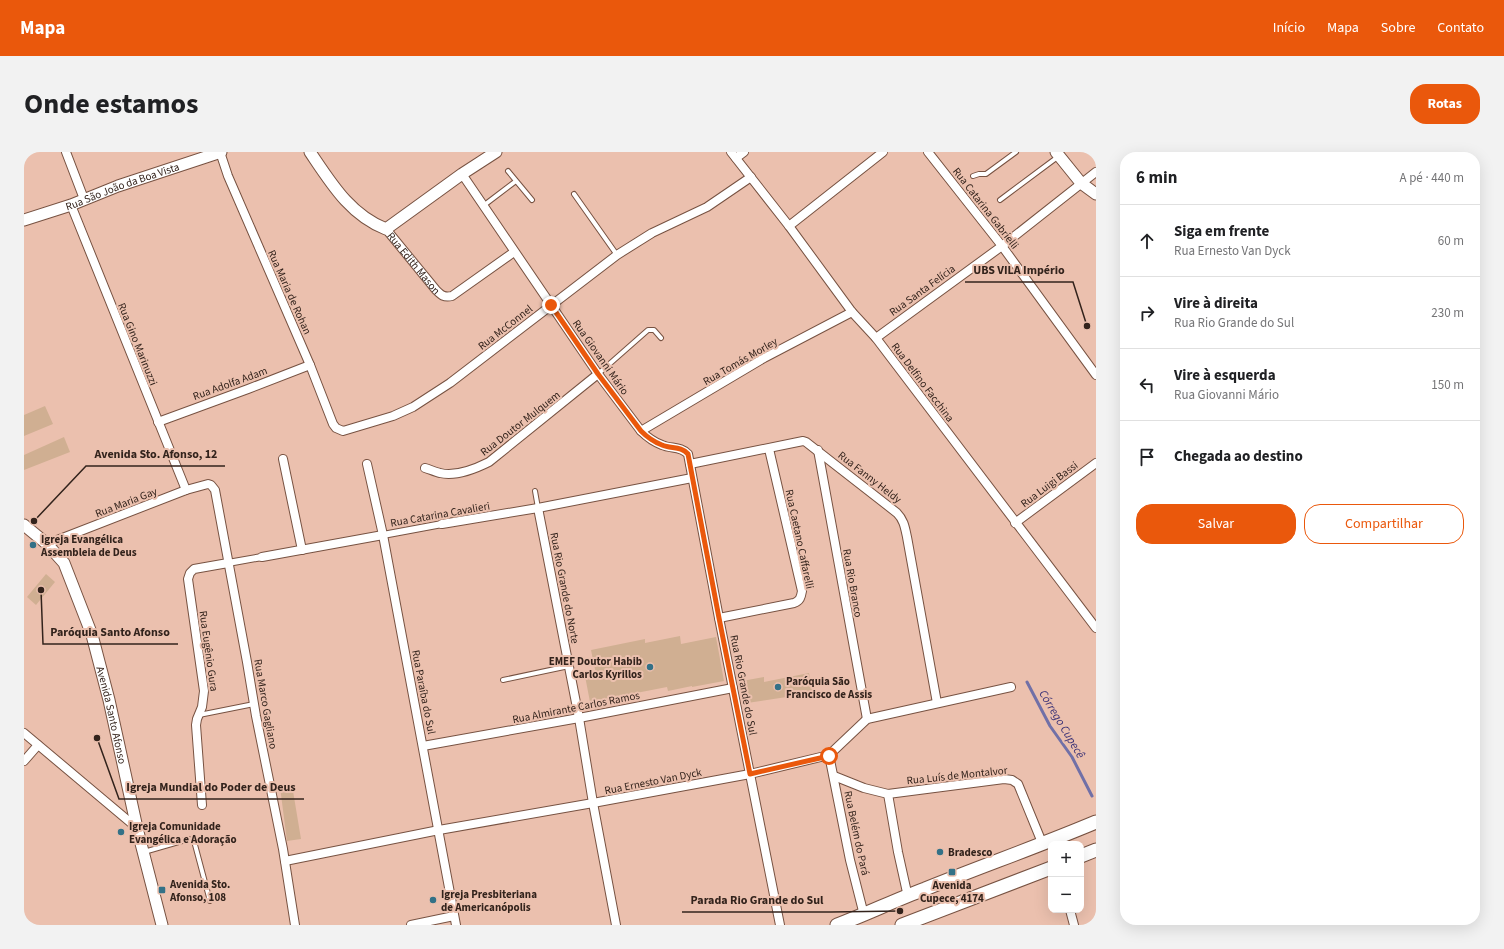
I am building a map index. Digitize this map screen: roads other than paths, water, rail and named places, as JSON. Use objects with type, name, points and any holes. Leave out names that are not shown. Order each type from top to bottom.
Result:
[{"type":"main road","points":[[837,925],[864,915],[923,889],[1043,845],[1096,822]]},
{"type":"main road","points":[[1084,855],[1096,850]]},
{"type":"main road","points":[[910,924],[1048,869]]},
{"type":"street","points":[[66,152],[84,199]]},
{"type":"street","name":"Rua São João da Boa Vista","points":[[24,220],[71,205],[118,186],[220,152]]},
{"type":"street","name":"Rua Maria de Rohan","points":[[220,152],[248,225],[310,365],[333,424],[340,430],[347,430]]},
{"type":"street","name":"Rua Edith Mason","points":[[310,152],[354,209],[364,218],[386,229],[441,296],[452,296],[514,252]]},
{"type":"street","points":[[386,229],[462,174],[496,152]]},
{"type":"street","points":[[733,155],[744,152]]},
{"type":"street","points":[[789,226],[883,152]]},
{"type":"street","name":"Rua Catarina Gabrielli","points":[[928,152],[1002,246],[1096,375]]},
{"type":"street","points":[[1057,154],[1081,183],[1096,194]]},
{"type":"street","name":"Rua Delfino Facchina","points":[[733,155],[789,226],[852,312],[876,338],[1096,628]]},
{"type":"street","name":"Rua Santa Felícia","points":[[876,338],[1002,246],[1096,172]]},
{"type":"street","name":"Rua Giovanni Mário","points":[[462,174],[598,374],[641,431],[649,438],[663,446],[685,450]]},
{"type":"street","name":"Rua McConnel","points":[[347,430],[393,416],[413,407],[450,383],[617,255],[652,233],[707,207],[751,177]]},
{"type":"street","name":"Rua Gino Marinuzzi","points":[[71,205],[186,490]]},
{"type":"street","name":"Rua Tomás Morley","points":[[641,431],[764,358],[852,312]]},
{"type":"street","name":"Rua Adolfa Adam","points":[[158,422],[310,365]]},
{"type":"street","name":"Rua Doutor Mulquem","points":[[425,468],[440,474],[452,473],[477,468],[489,462],[598,374]]},
{"type":"street","name":"Rua Fanny Heldy","points":[[690,464],[803,442],[810,444],[818,450],[902,517],[907,537],[937,703]]},
{"type":"street","name":"Rua Caetano Caffarelli","points":[[719,618],[798,602],[801,595],[802,591],[770,449]]},
{"type":"street","name":"Rua Rio Grande do Sul","points":[[685,450],[688,454],[780,925]]},
{"type":"street","name":"Rua Rio Branco","points":[[818,450],[867,719]]},
{"type":"street","points":[[283,459],[302,550]]},
{"type":"street","name":"Rua Luigi Bassi","points":[[1015,523],[1096,462]]},
{"type":"street","name":"Rua Paraíba do Sul","points":[[368,464],[383,534],[455,921]]},
{"type":"street","name":"Rua Catarina Cavalieri","points":[[191,571],[228,562],[538,508],[692,478]]},
{"type":"street","name":"Rua Maria Gay","points":[[47,544],[186,490],[208,484],[213,486]]},
{"type":"street","name":"Rua Marco Gagliano","points":[[213,486],[215,490],[254,704],[285,861],[295,925]]},
{"type":"street","name":"Rua Rio Grande do Norte","points":[[538,508],[579,718],[616,925]]},
{"type":"street","name":"Avenida Santo Afonso","points":[[24,524],[47,544],[64,564],[69,573],[92,635],[109,700],[137,828],[162,925]]},
{"type":"street","name":"Rua Eugênio Gura","points":[[191,571],[188,579],[204,691],[202,708],[196,724],[202,805]]},
{"type":"street","points":[[829,756],[867,719],[1010,687]]},
{"type":"street","name":"Rua Almirante Carlos Ramos","points":[[423,746],[733,688]]},
{"type":"street","points":[[24,733],[137,828]]},
{"type":"street","points":[[24,761],[38,745]]},
{"type":"street","name":"Rua Ernesto Van Dyck","points":[[285,861],[439,830],[750,774],[829,756]]},
{"type":"street","name":"Rua Belém do Pará","points":[[829,756],[850,860],[864,915]]},
{"type":"street","name":"Rua Luís de Montalvor","points":[[834,776],[864,788],[888,794],[1004,779],[1012,780],[1018,784],[1043,845]]},
{"type":"street","points":[[888,794],[898,852],[908,896]]},
{"type":"street","points":[[1071,913],[1074,925]]},
{"type":"street","points":[[410,925],[455,921]]},
{"type":"lane","points":[[973,176],[986,174],[1016,152]]},
{"type":"lane","points":[[1000,200],[1057,154]]},
{"type":"lane","points":[[508,171],[532,200]]},
{"type":"lane","points":[[483,206],[516,181]]},
{"type":"lane","points":[[574,194],[617,255]]},
{"type":"lane","points":[[598,374],[648,330],[654,330],[661,338]]},
{"type":"lane","name":"Rua Rio Grande do Norte","points":[[535,491],[538,508]]},
{"type":"lane","points":[[503,680],[568,666]]},
{"type":"lane","points":[[198,716],[254,704]]},
{"type":"lane","points":[[143,852],[189,839],[194,841],[210,901]]},
{"type":"waterway","name":"Córrego Cupecê","points":[[1027,682],[1050,726],[1072,757],[1092,796]]},
{"type":"place","name":"UBS VILA Império","points":[[1087,326]]},
{"type":"place","name":"Avenida Sto. Afonso, 12","points":[[34,521]]},
{"type":"place","name":"Igreja Evangélica Assembleia de Deus","points":[[33,545]]},
{"type":"place","name":"Paróquia Santo Afonso","points":[[41,590]]},
{"type":"place","name":"EMEF Doutor Habib Carlos Kyrillos","points":[[650,667]]},
{"type":"place","name":"Paróquia São Francisco de Assis","points":[[778,687]]},
{"type":"place","name":"Igreja Mundial do Poder de Deus","points":[[97,738]]},
{"type":"place","name":"Igreja Comunidade Evangélica e Adoração","points":[[121,832]]},
{"type":"place","name":"Bradesco","points":[[940,852]]},
{"type":"place","name":"Avenida Cupece, 4174","points":[[952,872]]},
{"type":"place","name":"Avenida Sto. Afonso, 108","points":[[162,890]]},
{"type":"place","name":"Igreja Presbiteriana de Americanópolis","points":[[433,900]]},
{"type":"place","name":"Parada Rio Grande do Sul","points":[[900,911]]}]
